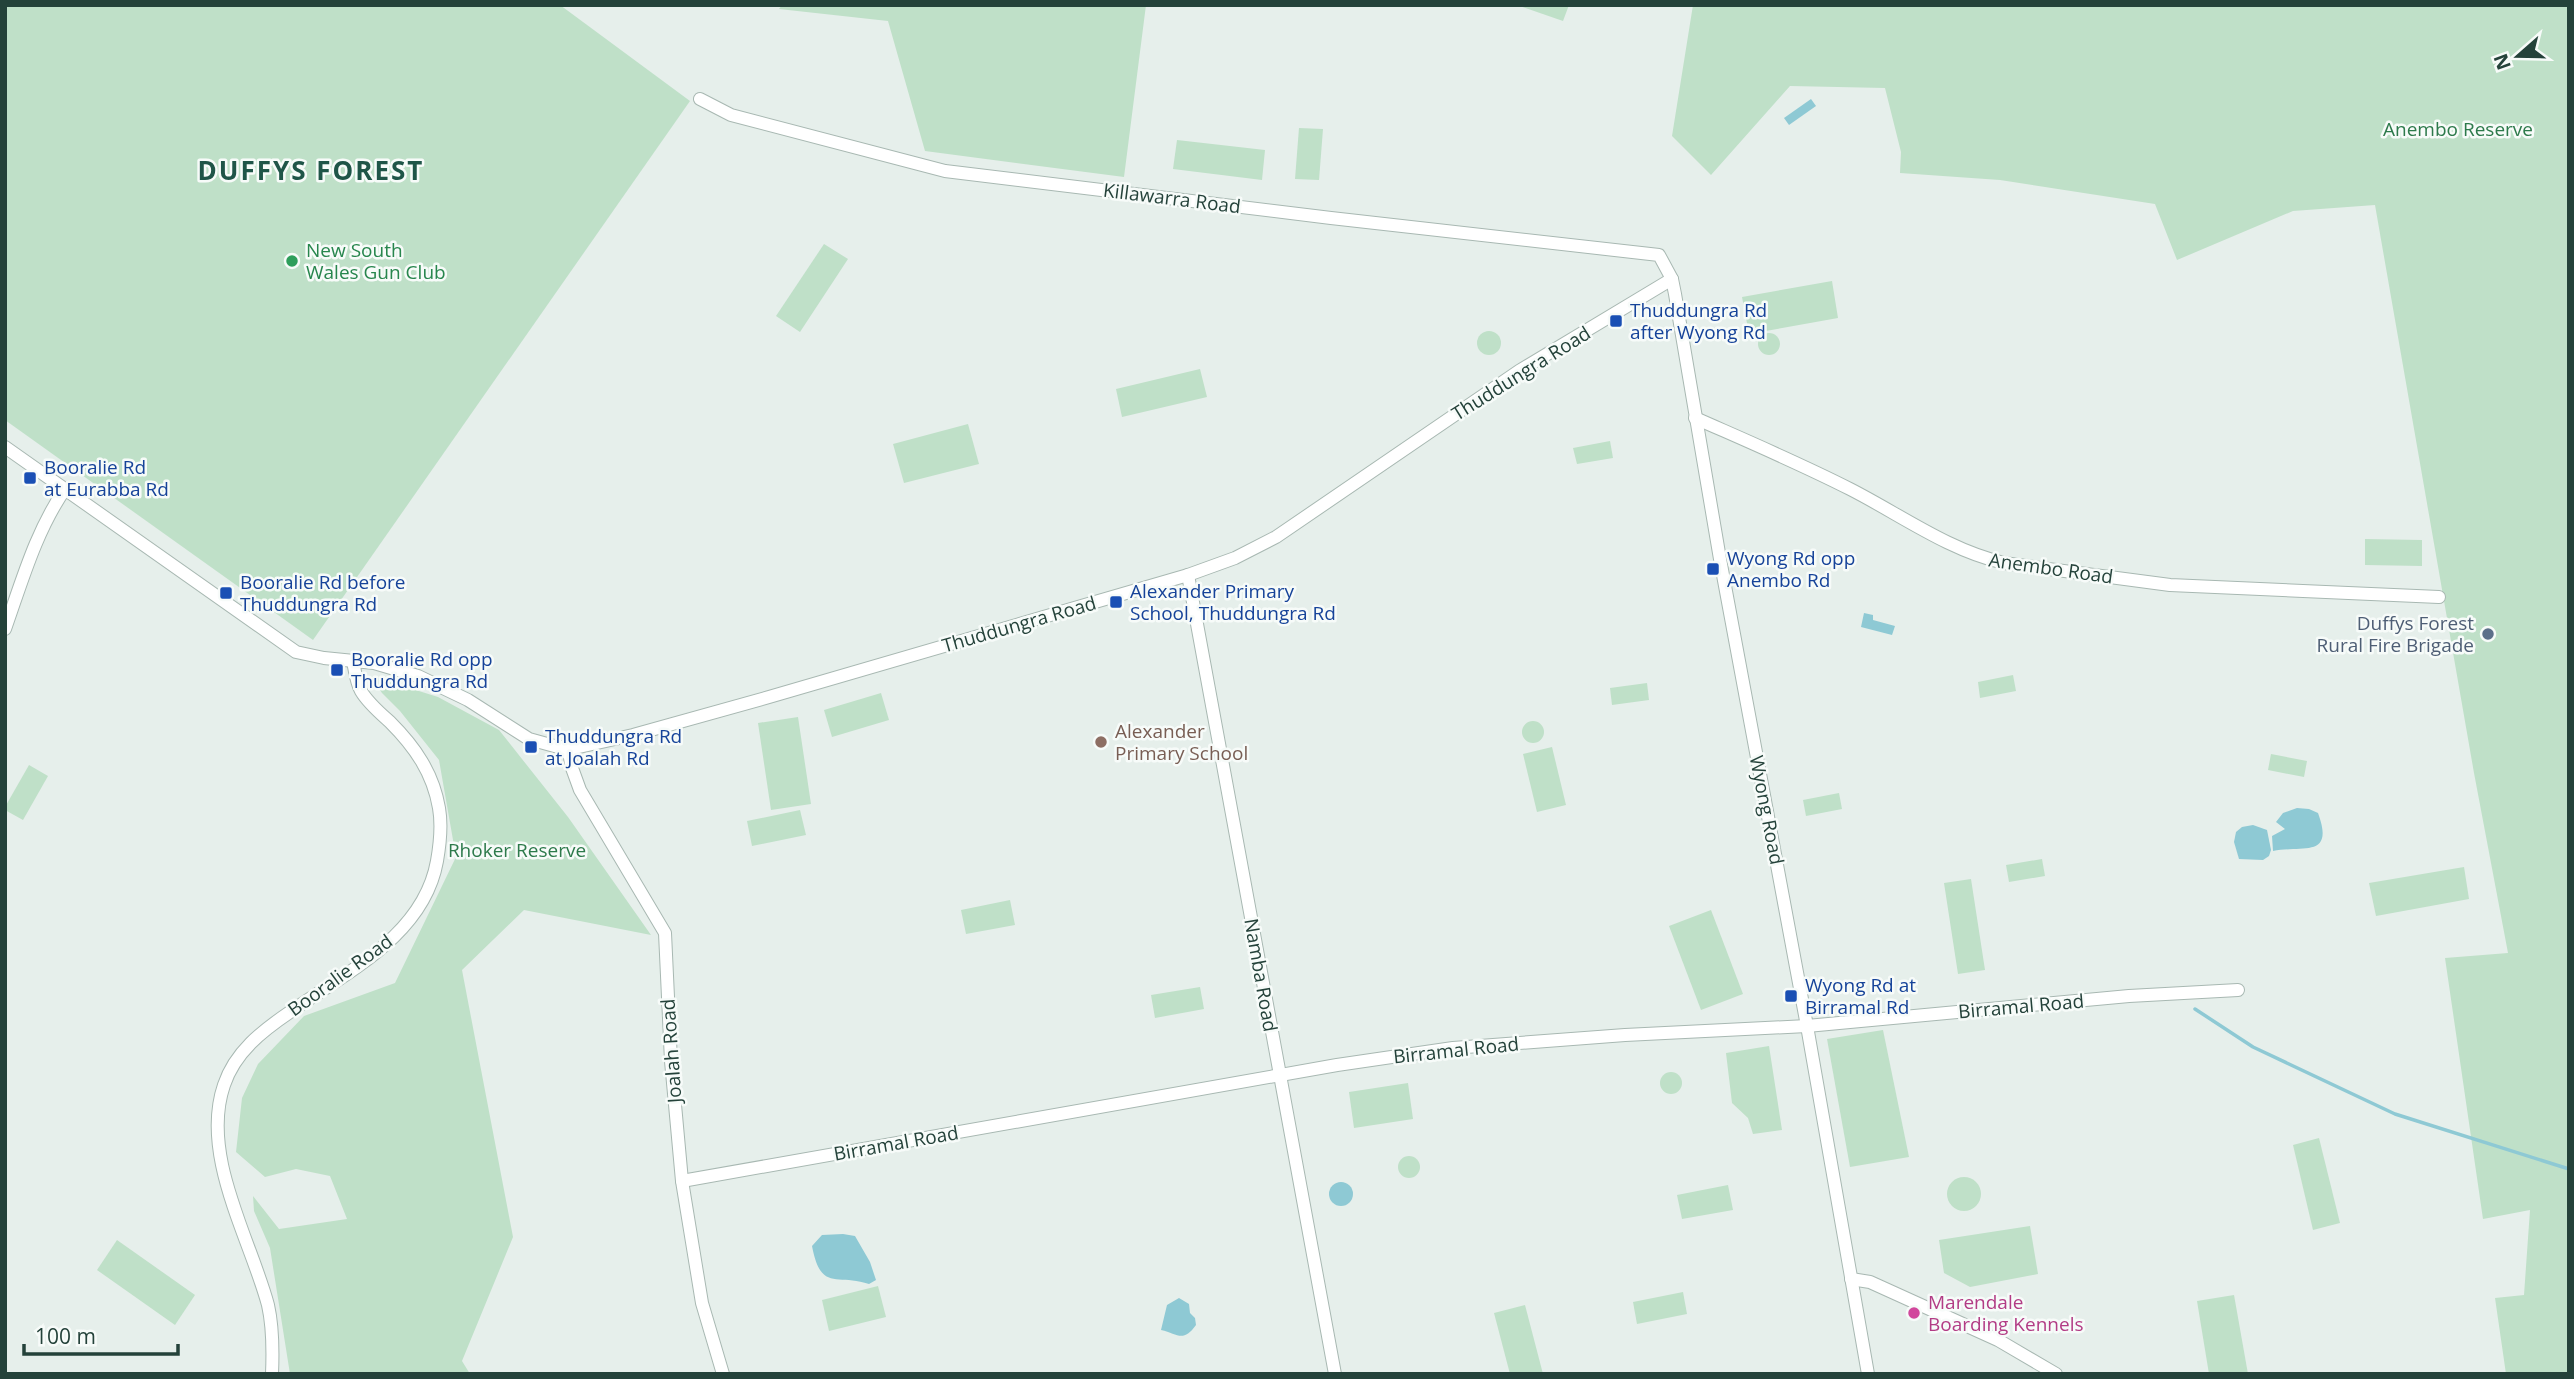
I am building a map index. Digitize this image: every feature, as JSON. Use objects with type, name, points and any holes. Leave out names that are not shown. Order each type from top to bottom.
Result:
[{"type":"street","name":"Killawarra Road","points":[[700,99],[732,116],[945,172],[1654,253]]},
{"type":"street","name":"Wyong Road","points":[[1654,253],[1664,261],[1672,279],[1868,1374]]},
{"type":"street","name":"Thuddungra Road","points":[[353,661],[388,666],[432,681],[468,700],[529,739],[568,748],[633,735],[732,708],[1188,575],[1235,558],[1276,537],[1519,371],[1672,279]]},
{"type":"street","name":"Anembo Road","points":[[1695,418],[1841,485],[1958,548],[1982,558],[2170,585],[2440,597]]},
{"type":"street","points":[[5,447],[285,646],[311,656],[353,661]]},
{"type":"street","points":[[5,629],[31,555],[44,525],[65,489]]},
{"type":"street","name":"Namba Road","points":[[1188,575],[1335,1374]]},
{"type":"street","name":"Booralie Road","points":[[272,1374],[272,1331],[268,1306],[225,1175],[217,1139],[219,1106],[224,1084],[257,1035],[380,950],[402,929],[418,911],[435,874],[439,845],[439,808],[430,775],[412,744],[361,691],[353,661]]},
{"type":"street","name":"Joalah Road","points":[[568,748],[580,790],[665,933],[671,1061],[682,1181],[702,1303],[723,1374]]},
{"type":"street","name":"Birramal Road","points":[[682,1181],[1337,1065],[1453,1048],[1625,1035],[1807,1026],[2129,996],[2238,990]]},
{"type":"street","points":[[1851,1279],[1870,1282],[1998,1340],[2056,1374]]},
{"type":"green space","name":"New South Wales Gun Club","points":[[5,5],[560,5],[690,101],[313,640],[5,420]]},
{"type":"green space","points":[[782,5],[1146,5],[1124,177],[925,151],[888,21],[779,9]]},
{"type":"green space","points":[[1517,5],[1569,5],[1563,21]]},
{"type":"green space","name":"Anembo Reserve","points":[[1693,5],[2569,5],[2569,1374],[2506,1374],[2495,1298],[2524,1295],[2530,1210],[2483,1219],[2445,958],[2508,953],[2375,205],[2293,211],[2177,260],[2155,204],[2000,180],[1900,173],[1901,152],[1885,88],[1790,86],[1711,175],[1672,136]]},
{"type":"green space","points":[[1299,128],[1323,129],[1319,180],[1295,179]]},
{"type":"green space","points":[[1177,140],[1265,150],[1262,180],[1173,169]]},
{"type":"green space","points":[[824,244],[848,259],[800,332],[776,316]]},
{"type":"green space","points":[[1832,281],[1838,318],[1749,334],[1742,297]]},
{"type":"green space","points":[[1489,331],[1498,334],[1501,343],[1498,352],[1489,355],[1480,352],[1477,343],[1480,334]]},
{"type":"green space","points":[[1769,333],[1777,336],[1780,344],[1777,352],[1769,355],[1761,352],[1758,344],[1761,336]]},
{"type":"green space","points":[[1200,369],[1207,397],[1122,417],[1116,389]]},
{"type":"green space","points":[[968,424],[979,464],[904,483],[893,444]]},
{"type":"green space","points":[[1610,441],[1613,458],[1577,464],[1573,448]]},
{"type":"green space","points":[[2365,539],[2422,540],[2422,566],[2365,565]]},
{"type":"green space","points":[[2013,675],[2016,691],[1980,698],[1978,682]]},
{"type":"green space","name":"Rhoker Reserve","points":[[371,676],[438,697],[499,730],[568,817],[651,935],[524,910],[462,970],[513,1237],[462,1361],[470,1374],[290,1374],[270,1248],[254,1211],[253,1196],[279,1229],[347,1219],[330,1176],[296,1169],[265,1177],[236,1152],[242,1098],[258,1064],[304,1016],[395,983],[456,857],[439,760],[382,693]]},
{"type":"green space","points":[[1647,683],[1649,700],[1612,705],[1610,688]]},
{"type":"green space","points":[[881,693],[889,720],[832,737],[824,710]]},
{"type":"green space","points":[[798,717],[811,804],[771,810],[758,723]]},
{"type":"green space","points":[[1533,721],[1541,724],[1544,732],[1541,740],[1533,743],[1525,740],[1522,732],[1525,724]]},
{"type":"green space","points":[[1552,747],[1566,805],[1537,812],[1523,754]]},
{"type":"green space","points":[[2271,754],[2307,761],[2304,777],[2268,770]]},
{"type":"green space","points":[[29,765],[48,776],[23,820],[5,810],[5,807]]},
{"type":"green space","points":[[1839,793],[1842,809],[1806,816],[1803,800]]},
{"type":"green space","points":[[800,810],[806,835],[752,846],[747,821]]},
{"type":"green space","points":[[2042,859],[2045,876],[2009,882],[2006,865]]},
{"type":"green space","points":[[2464,867],[2469,899],[2376,916],[2369,883]]},
{"type":"green space","points":[[1971,879],[1985,970],[1958,974],[1944,883]]},
{"type":"green space","points":[[1010,900],[1015,925],[966,934],[961,910]]},
{"type":"green space","points":[[1711,910],[1743,994],[1701,1010],[1669,926]]},
{"type":"green space","points":[[1200,987],[1204,1009],[1155,1018],[1151,995]]},
{"type":"green space","points":[[1883,1030],[1909,1157],[1850,1167],[1827,1039]]},
{"type":"green space","points":[[1769,1046],[1782,1130],[1753,1134],[1748,1118],[1732,1103],[1726,1053]]},
{"type":"green space","points":[[1671,1072],[1679,1075],[1682,1083],[1679,1091],[1671,1094],[1663,1091],[1660,1083],[1663,1075]]},
{"type":"green space","points":[[1408,1083],[1413,1119],[1354,1128],[1349,1092]]},
{"type":"green space","points":[[2319,1138],[2340,1223],[2313,1230],[2293,1145]]},
{"type":"green space","points":[[1409,1156],[1417,1159],[1420,1167],[1417,1175],[1409,1178],[1401,1175],[1398,1167],[1401,1159]]},
{"type":"green space","points":[[1964,1177],[1976,1182],[1981,1194],[1976,1206],[1964,1211],[1952,1206],[1947,1194],[1952,1182]]},
{"type":"green space","points":[[1728,1185],[1733,1210],[1682,1219],[1677,1195]]},
{"type":"green space","points":[[2030,1226],[2038,1274],[1970,1287],[1944,1273],[1939,1240]]},
{"type":"green space","points":[[117,1240],[195,1295],[175,1325],[97,1270]]},
{"type":"green space","points":[[878,1286],[886,1317],[829,1331],[822,1300]]},
{"type":"green space","points":[[1683,1292],[1687,1314],[1637,1324],[1633,1302]]},
{"type":"green space","points":[[2234,1295],[2248,1374],[2209,1374],[2197,1301]]},
{"type":"green space","points":[[1525,1305],[1543,1374],[1510,1374],[1494,1313]]},
{"type":"water","points":[[1811,99],[1816,106],[1789,125],[1784,118]]},
{"type":"water","points":[[1864,613],[1873,615],[1873,620],[1895,626],[1892,635],[1861,627]]},
{"type":"water","points":[[2297,808],[2318,813],[2322,828],[2319,844],[2273,851],[2272,836],[2285,829],[2276,822],[2283,813]]},
{"type":"water","points":[[2253,825],[2267,830],[2271,850],[2269,856],[2263,860],[2239,859],[2234,842],[2236,832],[2242,827]]},
{"type":"water","points":[[1341,1182],[1350,1185],[1353,1194],[1350,1203],[1341,1206],[1332,1203],[1329,1194],[1332,1185]]},
{"type":"water","points":[[822,1235],[855,1236],[870,1262],[876,1280],[869,1284],[832,1278],[820,1270],[812,1246]]},
{"type":"water","points":[[1179,1298],[1189,1304],[1196,1325],[1184,1336],[1161,1330],[1167,1305]]},
{"type":"waterway","points":[[2195,1009],[2253,1047],[2395,1114],[2569,1169]]},
{"type":"place","name":"New South Wales Gun Club","points":[[292,261]]},
{"type":"place","name":"Thuddungra Rd after Wyong Rd","points":[[1616,321]]},
{"type":"place","name":"Booralie Rd at Eurabba Rd","points":[[30,478]]},
{"type":"place","name":"Wyong Rd opp Anembo Rd","points":[[1713,569]]},
{"type":"place","name":"Booralie Rd before Thuddungra Rd","points":[[226,593]]},
{"type":"place","name":"Alexander Primary School, Thuddungra Rd","points":[[1116,602]]},
{"type":"place","name":"Duffys Forest Rural Fire Brigade","points":[[2488,634]]},
{"type":"place","name":"Booralie Rd opp Thuddungra Rd","points":[[337,670]]},
{"type":"place","name":"Alexander Primary School","points":[[1101,742]]},
{"type":"place","name":"Thuddungra Rd at Joalah Rd","points":[[531,747]]},
{"type":"place","name":"Wyong Rd at Birramal Rd","points":[[1791,996]]},
{"type":"place","name":"Marendale Boarding Kennels","points":[[1914,1313]]},
{"type":"district","name":"DUFFYS FOREST","points":[[311,170]]}]
